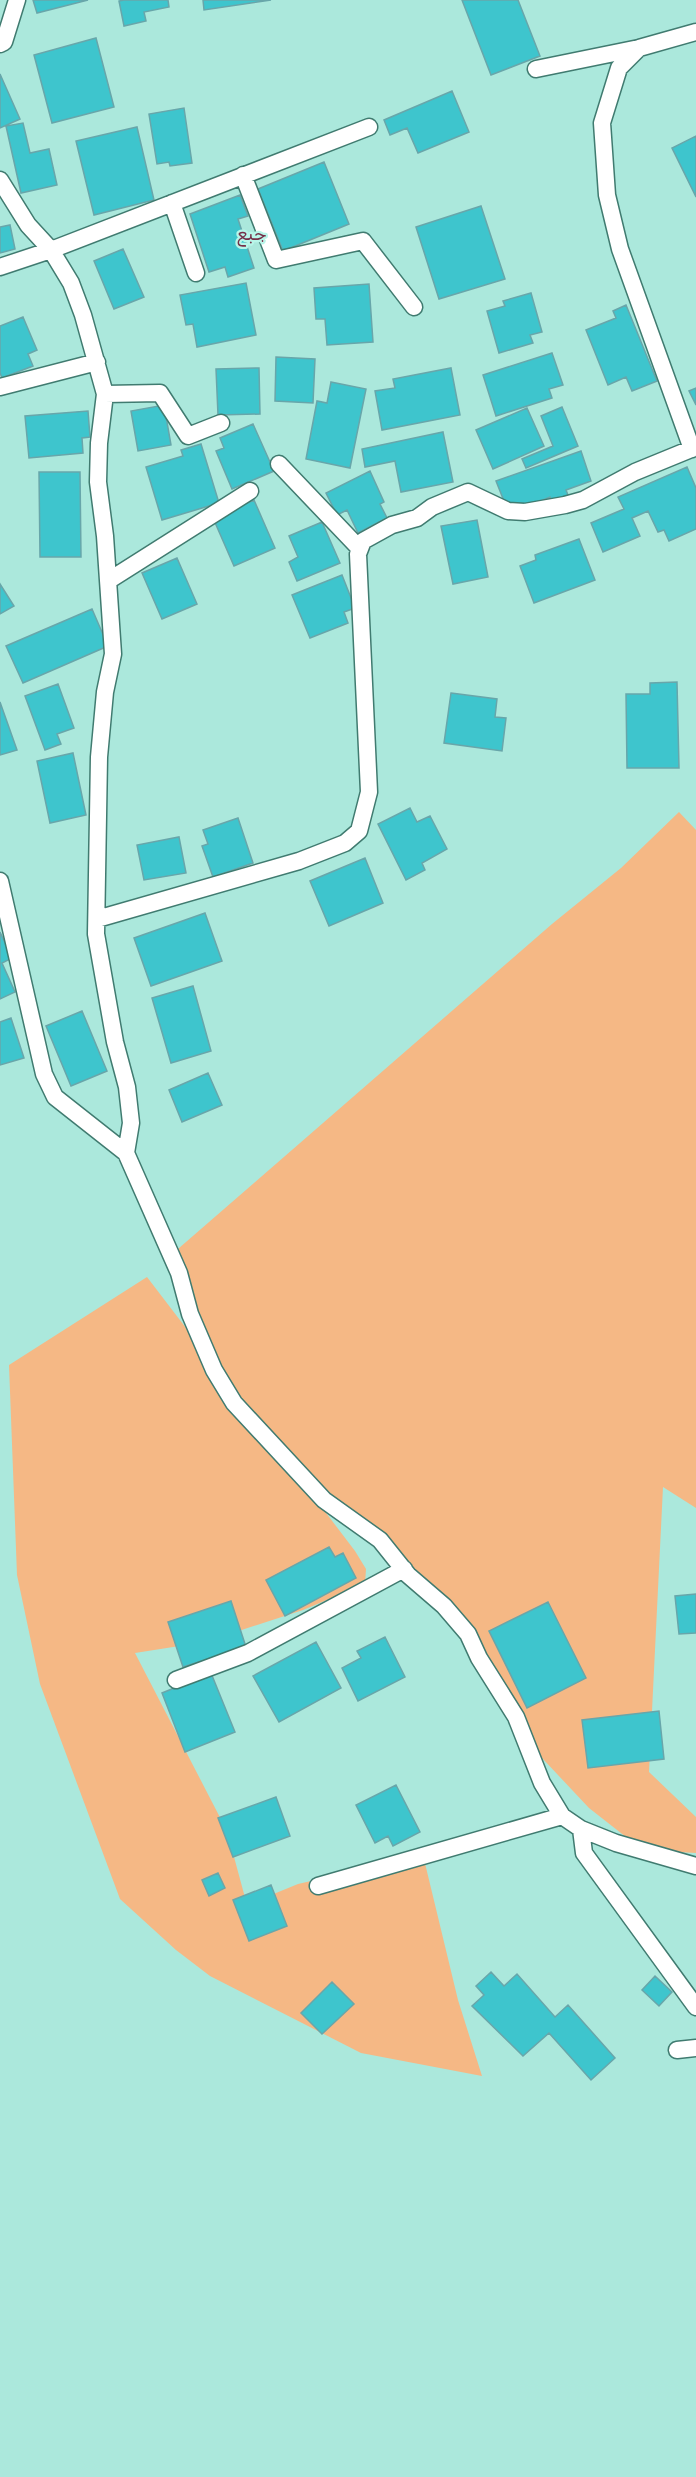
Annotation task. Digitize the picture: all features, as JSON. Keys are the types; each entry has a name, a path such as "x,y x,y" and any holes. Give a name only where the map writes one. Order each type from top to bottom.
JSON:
{"street":[{"path":"0,44 4,42 17,0"},
{"path":"536,69 639,48 696,32"},
{"path":"97,919 299,861 345,843 359,831 369,792 358,554 363,541 392,525 417,518 432,507 468,492 508,511 525,512 583,500 635,472 694,448 620,249 607,195 602,123 619,68 639,48"},
{"path":"0,267 51,250 369,127"},
{"path":"243,176 276,260 363,241 414,307"},
{"path":"0,180 28,225 51,250 70,283 79,304 105,394 99,442 98,482 114,654 105,692 99,757 96,934 119,1060 127,1087 131,1123 126,1153"},
{"path":"172,203 196,273"},
{"path":"0,387 97,362"},
{"path":"105,394 160,393 188,435 221,423"},
{"path":"279,464 360,549"},
{"path":"108,581 250,491"},
{"path":"0,881 44,1074 55,1097 126,1153 179,1273 190,1314 214,1370 234,1403 324,1500 380,1540 404,1569 444,1606 468,1634 479,1658 516,1717 542,1783 562,1816 581,1828 616,1843 696,1866"},
{"path":"176,1680 248,1653 404,1569"},
{"path":"318,1886 562,1816"},
{"path":"581,1828 584,1853 696,2007"},
{"path":"677,2050 696,2048"}],"shaded area":[{"path":"679,812 696,830 696,1508 663,1487 649,1772 696,1817 696,1853 678,1852 626,1837 589,1808 527,1742 468,1634 324,1500 282,1455 355,1551 366,1569 365,1584 303,1610 205,1642 135,1653 227,1831 247,1905 298,1884 423,1855 458,2000 482,2076 361,2053 210,1976 176,1950 120,1899 40,1684 17,1575 9,1365 147,1277 212,1362 171,1255 552,924 621,868"}],"building":[{"path":"33,0 88,0 37,13"},
{"path":"168,0 169,7 144,12 146,21 124,26 119,1"},
{"path":"203,0 271,0 204,10"},
{"path":"462,0 518,0 540,56 491,75"},
{"path":"96,38 114,107 52,123 34,55"},
{"path":"0,74 20,119 0,128"},
{"path":"452,91 469,132 418,153 407,128 390,135 384,120"},
{"path":"184,108 192,163 170,166 169,162 157,164 149,114"},
{"path":"23,123 30,153 49,149 57,185 21,193 6,126"},
{"path":"137,127 154,200 94,215 76,141"},
{"path":"696,136 696,197 672,148"},
{"path":"324,162 349,224 283,251 258,189"},
{"path":"240,195 248,216 238,219 254,268 228,277 225,267 209,272 190,214"},
{"path":"481,206 505,279 439,299 416,227"},
{"path":"10,225 15,249 0,253 0,227"},
{"path":"123,249 144,297 114,309 94,261"},
{"path":"246,283 256,335 197,347 193,324 186,325 180,295"},
{"path":"369,284 373,342 327,345 325,319 316,319 314,288"},
{"path":"531,293 542,332 530,335 533,343 499,353 487,311 505,306 503,301"},
{"path":"626,305 657,381 632,391 626,377 608,385 586,330 616,318 613,311"},
{"path":"23,317 37,350 28,354 33,366 2,378 0,373 0,326"},
{"path":"552,353 563,385 549,389 552,398 496,416 483,375"},
{"path":"276,357 315,359 313,403 275,401"},
{"path":"259,368 260,414 218,415 216,369"},
{"path":"451,368 460,415 382,430 375,391 395,388 393,379"},
{"path":"331,382 366,389 350,468 306,459 317,401 327,403"},
{"path":"696,388 696,405 689,391"},
{"path":"164,405 171,445 138,451 131,411"},
{"path":"562,407 578,446 526,468 522,459 553,446 541,416"},
{"path":"527,408 544,446 493,469 476,430"},
{"path":"88,411 90,437 82,438 83,453 29,458 25,416"},
{"path":"253,424 274,471 232,489 216,451 224,448 220,438"},
{"path":"443,432 453,482 401,492 395,461 365,467 362,449"},
{"path":"201,444 219,503 162,520 146,467 183,456 181,450"},
{"path":"581,451 591,481 566,490 570,500 553,506 550,497 527,507 504,501 496,481"},
{"path":"687,467 696,488 696,529 669,541 664,530 658,532 648,511 632,518 640,536 603,552 591,523 624,509 618,497"},
{"path":"370,471 384,502 380,504 387,518 358,533 347,510 337,515 326,493"},
{"path":"39,472 80,472 81,557 40,557"},
{"path":"254,500 275,548 234,566 213,518"},
{"path":"477,520 488,577 453,584 441,526"},
{"path":"322,522 340,563 297,581 289,562 298,557 289,536"},
{"path":"579,539 595,580 534,603 520,566 536,560 535,555"},
{"path":"177,558 197,604 162,619 142,573"},
{"path":"342,575 355,608 344,612 348,623 310,638 292,595"},
{"path":"0,584 14,606 0,614"},
{"path":"92,609 108,646 23,683 6,646"},
{"path":"677,682 679,768 627,768 626,694 650,694 650,683"},
{"path":"58,684 74,728 57,734 61,744 45,750 25,696"},
{"path":"451,693 497,699 495,717 506,718 502,751 444,743"},
{"path":"0,702 17,750 0,755"},
{"path":"73,753 86,815 50,823 37,761"},
{"path":"410,808 417,822 430,816 447,849 422,863 425,870 406,880 378,824"},
{"path":"238,818 253,863 213,877 202,846 208,844 203,830"},
{"path":"179,837 186,873 144,880 137,845"},
{"path":"365,858 383,903 329,926 310,881"},
{"path":"205,913 222,961 151,986 134,938"},
{"path":"0,932 12,958 2,963 15,992 0,999"},
{"path":"193,986 211,1051 171,1063 152,998"},
{"path":"82,1011 107,1071 71,1086 46,1026"},
{"path":"11,1018 24,1058 0,1065 0,1022"},
{"path":"208,1073 222,1105 182,1122 169,1090"},
{"path":"329,1547 335,1557 343,1553 356,1578 285,1616 266,1580"},
{"path":"696,1594 696,1633 679,1634 675,1596"},
{"path":"231,1601 246,1647 183,1667 168,1622"},
{"path":"548,1602 586,1678 527,1708 489,1631"},
{"path":"385,1637 405,1677 358,1701 342,1668 361,1658 357,1651"},
{"path":"316,1642 341,1688 279,1722 253,1676"},
{"path":"211,1673 235,1732 185,1752 162,1693"},
{"path":"659,1711 664,1759 588,1768 582,1720"},
{"path":"396,1785 420,1832 393,1846 388,1836 375,1843 356,1805"},
{"path":"276,1797 290,1836 233,1857 218,1818"},
{"path":"218,1873 225,1888 209,1896 202,1880"},
{"path":"271,1885 287,1926 249,1941 233,1900"},
{"path":"491,1972 504,1986 517,1974 555,2017 568,2005 615,2058 591,2080 549,2033 523,2056 472,2006 484,1995 476,1986"},
{"path":"655,1976 672,1992 659,2006 642,1990"},
{"path":"332,1982 354,2004 322,2034 301,2013"}],"district":[{"name":"جبع","path":"252,234"}]}
